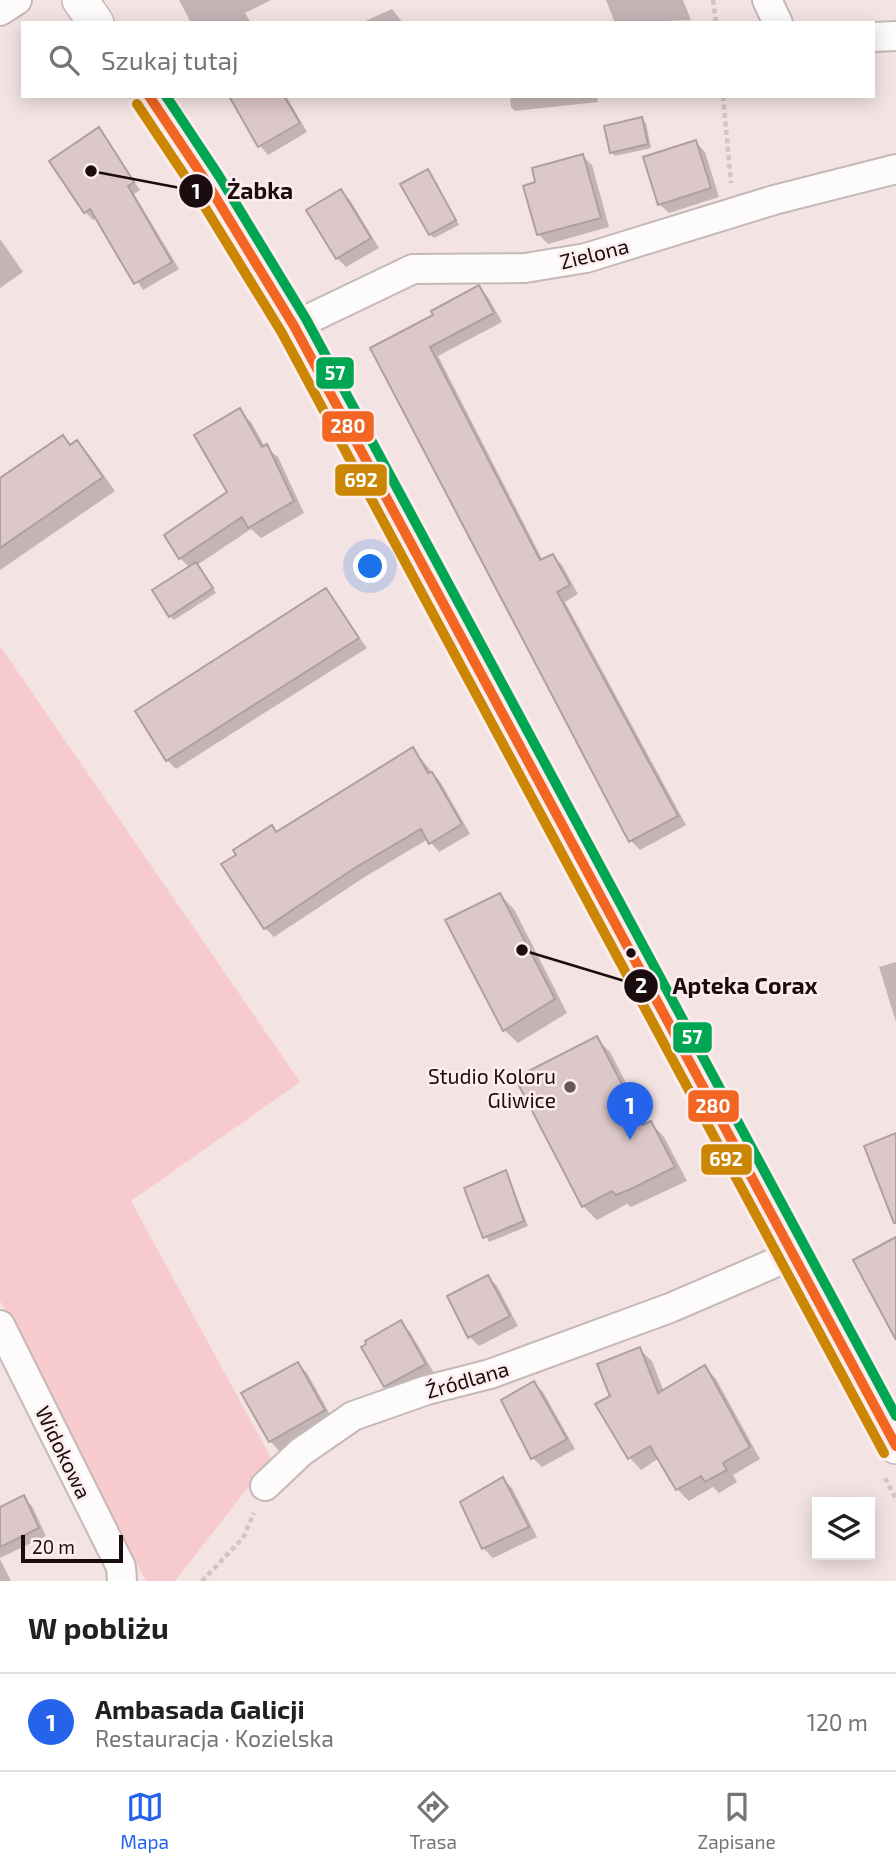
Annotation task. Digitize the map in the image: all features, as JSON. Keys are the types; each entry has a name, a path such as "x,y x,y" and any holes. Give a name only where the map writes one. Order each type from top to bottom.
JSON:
{"street":[{"path":"0,12 17,0"},
{"path":"80,0 95,21"},
{"path":"767,0 777,21"},
{"path":"875,37 896,36"},
{"path":"150,98 214,194 294,326 896,1446"},
{"name":"Zielona","path":"294,326 413,269 525,268 586,258 774,200 896,169"},
{"name":"Źródlana","path":"265,1486 301,1452 353,1416 528,1360 670,1308 793,1255"},
{"name":"Widokowa","path":"0,1325 121,1567 122,1581"}],"path":[{"path":"713,0 716,21"},
{"path":"723,98 731,190"},
{"path":"202,1581 243,1538 265,1486"}],"shaded area":[{"path":"0,646 300,1082 131,1201 271,1458 175,1581 146,1581 0,1301"}],"building":[{"path":"230,98 285,98 300,123 258,147"},
{"path":"642,117 648,144 610,153 604,126"},
{"path":"99,127 134,182 128,186 172,262 134,284 90,209 84,213 49,161"},
{"path":"696,140 711,188 658,205 643,157"},
{"path":"583,154 601,218 537,235 523,186 535,182 532,168"},
{"path":"428,169 456,220 429,235 400,184"},
{"path":"341,189 371,238 336,259 306,210"},
{"path":"479,285 494,313 430,347 540,560 553,554 570,585 557,592 678,816 629,842 370,348 433,315 431,311"},
{"path":"240,408 262,447 267,444 294,501 248,528 242,517 179,559 164,535 227,492 194,435"},
{"path":"63,435 70,445 77,440 103,477 0,548 0,478"},
{"path":"196,562 213,588 169,617 152,590"},
{"path":"326,588 359,638 166,761 135,711"},
{"path":"413,747 428,773 432,772 462,824 429,844 421,829 353,869 264,929 221,864 236,855 233,850 272,825 276,832"},
{"path":"500,893 555,999 503,1031 445,920"},
{"path":"597,1036 643,1125 651,1121 675,1167 616,1195 612,1191 582,1207 515,1078"},
{"path":"896,1133 896,1223 894,1223 864,1146"},
{"path":"506,1170 524,1221 483,1238 464,1188"},
{"path":"896,1237 896,1340 853,1260"},
{"path":"488,1275 510,1316 468,1338 447,1296"},
{"path":"401,1320 426,1364 384,1387 361,1347 366,1344 365,1341"},
{"path":"640,1347 658,1393 705,1365 750,1447 723,1463 727,1470 705,1482 701,1476 676,1490 650,1446 628,1459 595,1404 610,1396 597,1364"},
{"path":"298,1362 325,1410 269,1442 241,1393"},
{"path":"534,1381 567,1439 531,1459 501,1400"},
{"path":"503,1477 529,1527 482,1549 460,1502"},
{"path":"24,1495 39,1528 0,1547 0,1507"}],"transit line":[{"name":"280","path":"150,98 207,183 294,326 896,1446"},
{"name":"57","path":"167,98 219,176 306,319 896,1416"},
{"name":"692","path":"137,104 195,191 282,333 884,1453"}],"place":[{"name":"Żabka","path":"91,171"},
{"name":"Apteka Corax","path":"522,950"},
{"name":"Studio Koloru Gliwice","path":"570,1087"},
{"name":"Ambasada Galicji","path":"630,1140"}]}
